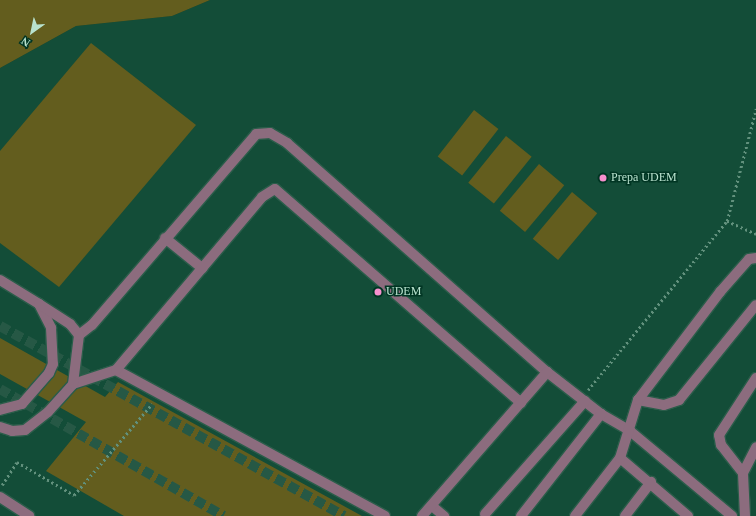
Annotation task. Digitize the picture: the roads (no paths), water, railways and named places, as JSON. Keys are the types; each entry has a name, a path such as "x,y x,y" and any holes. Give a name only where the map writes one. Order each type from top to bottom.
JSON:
{"street":[{"path":"73,384 79,335 92,325 165,238 256,134 270,134 287,143 547,372 601,414 630,431 732,516"},
{"path":"0,427 12,431 25,430 48,412 73,384 116,370 262,197 271,190 280,191 521,403"},
{"path":"165,238 202,268"},
{"path":"576,516 620,458 630,431 638,400 720,292 749,259 756,258"},
{"path":"0,280 70,324 79,335"},
{"path":"0,410 22,404 49,373 53,364 51,328 39,304"},
{"path":"638,400 664,405 679,400 756,305"},
{"path":"116,370 385,516"},
{"path":"422,516 547,372"},
{"path":"743,473 721,445 719,435 756,378"},
{"path":"484,514 583,400"},
{"path":"521,516 601,414"},
{"path":"745,516 743,473 756,448"},
{"path":"620,458 651,482 682,514"},
{"path":"625,516 651,482"},
{"path":"0,497 29,516"},
{"path":"432,506 444,516"}],"tunnel":[{"path":"0,326 344,516"},
{"path":"0,389 224,516"}],"place":[{"name":"Prepa UDEM","path":"603,178"},
{"name":"UDEM","path":"378,292"}]}
